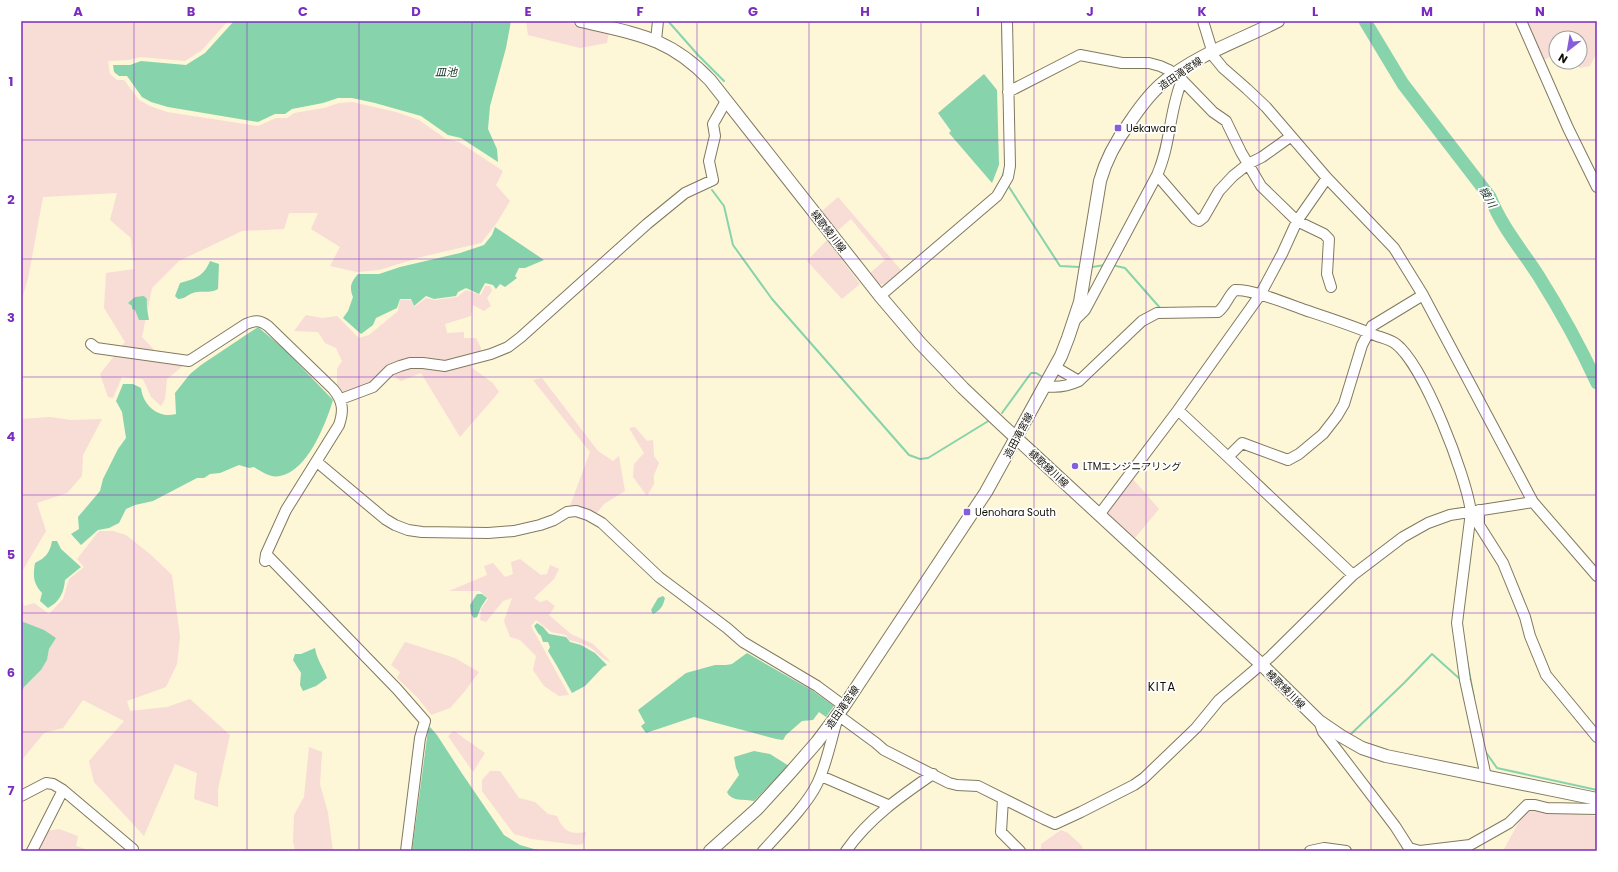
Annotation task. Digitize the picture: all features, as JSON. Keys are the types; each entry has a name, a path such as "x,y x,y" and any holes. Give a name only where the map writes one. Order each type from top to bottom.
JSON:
{"main road":[{"name":"綾歌綾川線","path":"581,21 656,40 688,58 710,80 880,296 920,343 1016,438 1261,664 1336,739 1386,756 1597,799"},
{"name":"造田滝宮線","path":"710,851 757,809 817,742 841,710 972,515 1045,386 1055,367 1075,320 1080,302 1097,193 1104,166 1113,146 1140,107 1156,89 1178,77 1212,52 1278,21"}],"street":[{"path":"656,40 658,21"},
{"path":"880,296 993,199 1003,187 1008,177 1010,166 1008,21"},
{"path":"1203,21 1212,52 1223,68 1247,88 1266,107 1290,137 1327,178 1394,248 1423,295 1533,502 1597,576"},
{"path":"1521,21 1568,128 1597,187"},
{"path":"1008,92 1080,55 1122,63 1149,63 1160,66 1178,77 1213,112 1226,121 1241,152 1261,186 1297,220 1324,234 1329,239 1327,274 1331,287"},
{"path":"1075,320 1085,310 1164,161 1178,77"},
{"path":"341,398 373,387 390,370 400,366 423,363 445,366 491,354 508,347 521,337 647,224 685,193 713,180 709,162 715,136 713,124 726,101"},
{"path":"1157,175 1195,219 1199,221 1204,217 1219,191 1233,176 1248,164 1262,157 1290,137"},
{"path":"1099,515 1178,410 1260,295 1282,254 1297,220 1327,178"},
{"path":"1045,386 1051,387 1070,385 1079,381 1142,321 1157,312 1218,312 1222,309 1231,293 1235,290 1260,295 1368,332 1395,343 1406,353 1418,371 1453,450 1479,525 1503,563 1546,675 1597,737"},
{"path":"1228,457 1242,443 1288,460 1299,454 1323,434 1344,404 1362,345 1368,332 1377,323 1423,295"},
{"path":"91,344 96,348 189,361 246,324 253,321 261,321 268,326 341,398 343,415 339,425 286,510 266,557 397,689 425,721 420,738 406,851"},
{"path":"1055,367 1079,381"},
{"path":"1178,410 1354,575"},
{"path":"317,462 385,519 408,530 422,532 462,533 514,531 547,522 567,512 576,511 588,515 602,523 660,577 743,642 817,686 841,710 842,718 884,750 949,783 978,786 1055,824 1134,785 1144,778 1196,728 1219,700 1270,657 1354,575 1403,537 1428,523 1450,515 1533,502"},
{"path":"1475,511 1456,623 1465,680 1486,777"},
{"path":"763,851 802,806 816,786 821,776 841,710"},
{"path":"1336,739 1395,826 1408,850 1420,851 1470,845 1509,823 1527,806 1536,805 1547,808 1597,809"},
{"path":"846,851 888,805 933,774"},
{"path":"821,776 888,805"},
{"path":"21,796 46,783 53,784 63,790 133,849"},
{"path":"32,851 63,790"},
{"path":"1003,799 1001,832 1020,851"},
{"path":"1310,851 1324,848 1346,851"}],"shaded area":[{"path":"21,21 228,21 202,50 185,61 140,57 129,60 108,61 110,74 117,80 124,80 139,100 167,112 258,126 276,118 287,118 294,113 324,108 339,103 352,102 396,112 419,120 446,139 459,142 503,171 496,185 510,201 496,224 481,243 421,257 379,270 357,272 330,266 340,247 311,229 318,213 289,213 284,229 242,231 179,261 152,288 142,337 157,353 183,366 167,379 165,399 161,406 151,397 143,379 122,377 113,398 108,397 100,374 125,342 104,308 106,273 134,269 131,238 110,220 117,193 43,197 28,279 21,302"},
{"path":"526,21 560,21 609,32 607,43 580,48 528,35"},
{"path":"1526,21 1597,21 1596,54 1590,66 1588,66 1588,30 1548,30 1548,58 1544,60"},
{"path":"838,197 901,270 885,284 878,285 869,274 885,260 851,219 837,231 822,211"},
{"path":"827,240 860,284 842,299 807,261"},
{"path":"485,286 490,286 492,291 487,298 491,306 484,311 473,305 471,316 445,324 447,333 464,332 464,338 476,338 481,348 480,359 470,362 472,368 493,383 499,392 460,437 421,373 401,381 392,375 372,386 345,395 337,391 337,369 342,361 336,348 325,343 318,332 294,331 306,315 322,318 337,316 359,338 369,335 398,311 400,300 411,300 414,307 426,298 435,300 457,297 466,290 481,295"},
{"path":"542,378 598,451 613,461 619,456 625,491 604,504 596,514 570,506 590,452 533,380"},
{"path":"50,417 71,420 102,419 83,455 82,476 67,493 37,503 46,531 21,573 21,419"},
{"path":"635,427 647,441 653,440 654,456 659,463 654,475 654,484 647,496 633,477 634,464 644,453 629,428"},
{"path":"1132,478 1159,509 1134,539 1105,511"},
{"path":"99,531 113,531 126,535 151,555 172,575 180,637 177,664 166,687 127,701 130,711 167,707 190,699 230,735 218,789 218,807 194,799 197,773 175,764 144,836 94,782 89,761 124,721 83,700 63,728 44,733 21,761 21,694 24,687 41,670 47,660 49,649 56,638 21,621 21,595 24,606 34,603 49,614 63,599 69,579 84,567 77,559"},
{"path":"520,559 541,575 547,574 550,565 559,569 554,579 534,598 540,602 547,600 555,606 549,615 571,634 593,644 611,662 603,658 589,647 569,640 566,635 551,632 536,620 531,626 569,695 559,696 544,686 533,670 536,656 520,640 510,637 504,621 512,598 503,601 486,622 480,620 481,609 488,599 480,591 449,591 487,575 484,566 493,563 505,577 513,574 511,562"},
{"path":"405,642 455,658 479,672 450,708 431,715 418,698 397,678 400,672 391,665"},
{"path":"454,731 485,753 473,772 448,736"},
{"path":"309,747 322,752 320,784 328,813 333,851 295,851 293,841 294,815 304,797"},
{"path":"490,771 500,771 519,798 535,802 548,814 557,816 559,821 568,831 576,833 586,832 583,844 577,845 532,839 514,834 482,791 482,780"},
{"path":"1526,809 1597,816 1597,851 1503,851"},
{"path":"59,829 78,836 76,846 91,851 38,851 47,831"},
{"path":"1061,830 1068,833 1082,846 1083,851 1041,851 1041,844"}],"water":[{"name":"皿池","path":"234,21 511,21 506,48 490,106 488,129 497,149 498,162 461,138 448,135 421,116 375,103 352,98 338,98 323,103 292,109 285,114 275,114 258,122 168,107 151,102 142,97 127,76 119,76 114,72 113,65 130,65 141,61 186,65 205,53"},
{"path":"984,74 997,90 999,165 992,183 949,133 951,131 938,113"},
{"path":"495,227 544,260 525,268 519,268 515,276 517,278 505,287 500,284 496,289 493,285 485,283 479,294 466,288 458,292 456,296 434,299 426,296 414,306 411,299 400,299 397,308 376,318 373,325 361,334 343,318 348,311 353,297 351,285 358,274 379,274 400,267 460,253 484,245 492,235"},
{"path":"210,261 219,264 218,289 196,292 178,299 175,296 180,283 198,276 205,270"},
{"path":"144,296 147,299 149,320 139,320 135,310 132,309 132,306 128,303 135,297"},
{"path":"258,327 283,348 333,400 321,433 307,456 290,472 280,476 263,473 254,467 249,468 239,465 220,473 210,474 204,478 197,478 153,501 135,505 126,509 119,523 109,528 98,530 81,545 71,534 79,529 78,517 100,491 103,479 118,449 126,438 122,412 116,401 123,384 133,384 141,388 145,400 152,409 163,414 176,414 175,393 190,374"},
{"path":"52,541 57,541 61,549 81,567 65,580 60,597 48,608 40,601 42,593 35,583 34,572 35,563 46,555 50,549"},
{"path":"477,594 482,594 487,598 477,617 474,618 471,614 470,605"},
{"path":"663,596 665,598 662,606 653,614 651,610 658,598"},
{"path":"21,621 44,630 56,638 49,649 47,660 41,670 24,687 21,694"},
{"path":"537,623 549,634 566,637 570,642 581,645 595,653 607,665 603,667 585,686 572,693 548,651 550,647 548,642 543,642 534,626"},
{"path":"315,648 327,678 316,686 303,691 300,685 301,673 293,660 295,654 301,654"},
{"path":"747,653 813,691 834,706 826,717 819,712 813,720 802,721 786,735 783,740 694,717 646,733 641,726 645,723 638,710 686,673 715,665 732,664"},
{"path":"430,727 437,735 504,835 520,845 545,851 412,851 428,730"},
{"path":"754,751 770,754 789,766 754,801 735,799 727,792 739,775 734,757"}],"waterway":[{"path":"668,21 698,55 724,81"},
{"path":"1002,21 1004,97"},
{"name":"綾川","path":"1365,21 1403,84 1490,197 1506,228 1538,275 1562,315 1584,355 1597,383"},
{"path":"1002,178 1005,168"},
{"path":"1009,187 1060,266 1079,267"},
{"path":"712,190 724,206 733,245 772,299 909,455 920,459 928,458 990,420"},
{"path":"1092,267 1105,265"},
{"path":"1116,266 1125,268 1161,309"},
{"path":"1398,341 1403,343 1418,365"},
{"path":"1002,413 1031,373 1036,373 1041,376"},
{"path":"1351,734 1432,654 1461,680"},
{"path":"1466,655 1474,698"},
{"path":"1485,751 1497,768 1597,790"}],"place":[{"name":"Uekawara","path":"1118,128"},
{"name":"LTMエンジニアリング","path":"1075,466"},
{"name":"Uenohara South","path":"967,512"}],"district":[{"name":"KITA","path":"1162,687"}]}
